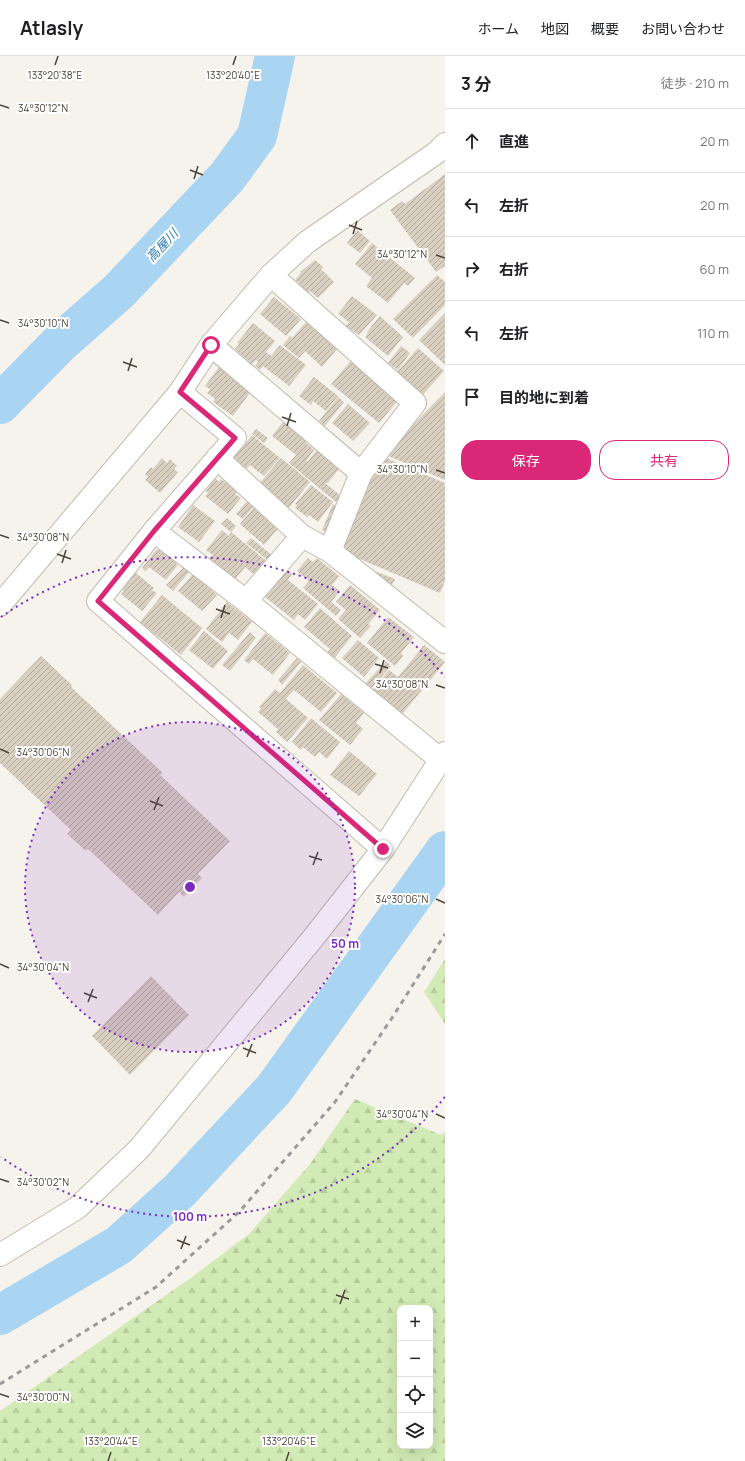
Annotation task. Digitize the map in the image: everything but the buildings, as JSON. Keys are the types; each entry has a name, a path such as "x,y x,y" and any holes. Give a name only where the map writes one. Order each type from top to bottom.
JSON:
{"street":[{"path":"0,605 46,553 180,392 211,345 271,275 307,242 436,153 445,144"},
{"path":"271,275 415,403 361,473 330,551"},
{"path":"211,345 361,473"},
{"path":"180,392 235,438 154,531 98,601 383,849"},
{"path":"217,458 302,536 330,551 445,642"},
{"path":"0,1255 77,1208 139,1149 314,937 383,849 443,757 154,531"},
{"path":"246,602 302,536"}],"green space":[{"path":"445,959 445,1024 424,992"},
{"path":"355,1099 441,1135 445,1132 445,1461 0,1461 0,1411 192,1277 249,1234 310,1164"}],"waterway":[{"name":"高屋川","path":"0,404 60,343 119,291 227,177 257,136 275,56"},
{"path":"0,1315 119,1245 180,1190 274,1089 445,851"}],"railway":[{"path":"0,1384 156,1287 239,1212 335,1102 392,1018 445,934"}],"route":[{"path":"211,345 180,392 235,438 154,531 98,601 383,849"}]}
